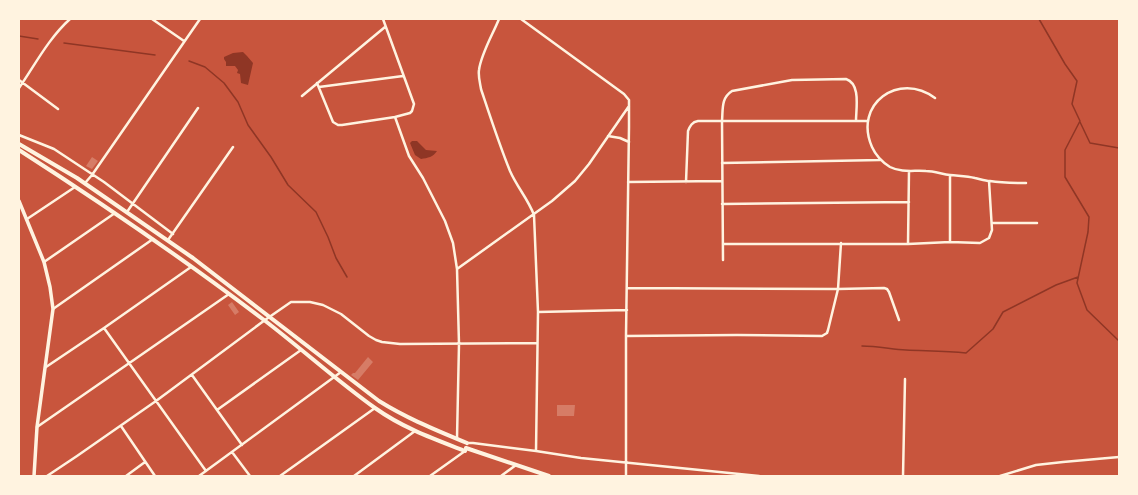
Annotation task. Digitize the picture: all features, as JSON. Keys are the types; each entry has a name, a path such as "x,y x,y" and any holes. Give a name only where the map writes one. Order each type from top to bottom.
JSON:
{"main road":[{"path":"19,144 85,183 168,240 270,316 366,392 391,408 436,431 467,443"},
{"path":"19,150 115,212 192,266 265,320 335,378 375,408 415,431 465,450 549,476"}],"street":[{"path":"19,88 50,40 70,19"},
{"path":"152,19 184,41"},
{"path":"85,183 200,19"},
{"path":"317,83 333,122 338,125 395,117 410,113 414,104 383,19"},
{"path":"499,19 481,60 479,70 480,84 510,171 529,202 534,215 538,312 536,451"},
{"path":"521,19 624,94 629,100 626,476"},
{"path":"302,96 385,27"},
{"path":"319,87 404,76"},
{"path":"723,260 722,121 723,101 725,97 732,91 792,80 846,79 852,83 856,90 856,121"},
{"path":"19,80 58,109"},
{"path":"935,98 926,92 905,88 894,90 884,95 876,103 870,112 867,121 867,129 873,150 880,160 894,168 909,171 927,171 973,177 989,181 1026,183"},
{"path":"457,269 534,215 575,181 629,106"},
{"path":"127,212 198,108"},
{"path":"395,117 409,156 423,178 453,243 457,269 460,344 457,438"},
{"path":"686,182 688,131 690,126 698,120 867,121"},
{"path":"19,134 54,149 92,174 173,234"},
{"path":"608,136 620,138 629,142"},
{"path":"168,240 233,147"},
{"path":"722,163 880,160"},
{"path":"908,244 909,171"},
{"path":"950,175 950,242"},
{"path":"628,182 722,181"},
{"path":"723,244 980,243 989,238 992,230 989,181"},
{"path":"27,219 75,186"},
{"path":"19,201 44,262 53,309 37,427 34,476"},
{"path":"722,204 909,202"},
{"path":"44,262 115,212"},
{"path":"992,223 1037,223"},
{"path":"53,309 153,238"},
{"path":"626,336 737,335 819,337 824,335 828,330 838,289 841,243"},
{"path":"46,367 192,266"},
{"path":"627,288 884,288 887,289 892,298 899,320"},
{"path":"37,427 229,294"},
{"path":"47,476 156,402 270,316 291,302 310,302 331,308 369,336 382,342 400,344 537,343"},
{"path":"538,312 627,310"},
{"path":"104,328 206,471"},
{"path":"217,410 301,350"},
{"path":"199,476 335,378 341,372"},
{"path":"192,375 242,445"},
{"path":"903,476 905,379"},
{"path":"280,476 375,408"},
{"path":"121,426 155,476"},
{"path":"354,476 415,431"},
{"path":"430,476 465,450 467,443 581,458 759,476"},
{"path":"232,452 250,476"},
{"path":"1000,476 1036,465 1119,457"},
{"path":"126,476 145,462"},
{"path":"501,476 516,465"}],"shaded area":[{"path":"243,52 253,63 248,85 241,83 240,74 237,73 238,70 235,66 226,66 224,59 224,57 233,53"},
{"path":"412,141 417,141 426,150 437,151 430,157 421,159 415,155 410,143"}],"building":[{"path":"92,157 98,161 92,169 86,166"},
{"path":"232,302 239,312 235,315 228,305"},
{"path":"368,357 373,362 358,380 351,375 355,373"},
{"path":"557,405 575,405 574,416 557,416"}],"waterway":[{"path":"1039,19 1065,64 1077,81 1072,104 1080,121 1065,150 1065,177 1089,217 1088,232 1077,283 1087,310 1119,341"},
{"path":"19,36 38,39"},
{"path":"64,43 155,55"},
{"path":"189,61 205,67 224,83 238,102 248,125 271,157 288,185 316,212 336,258 347,277"},
{"path":"1080,122 1090,143 1119,148"},
{"path":"862,346 966,353 993,329 1003,312 1056,285 1078,277"}]}
